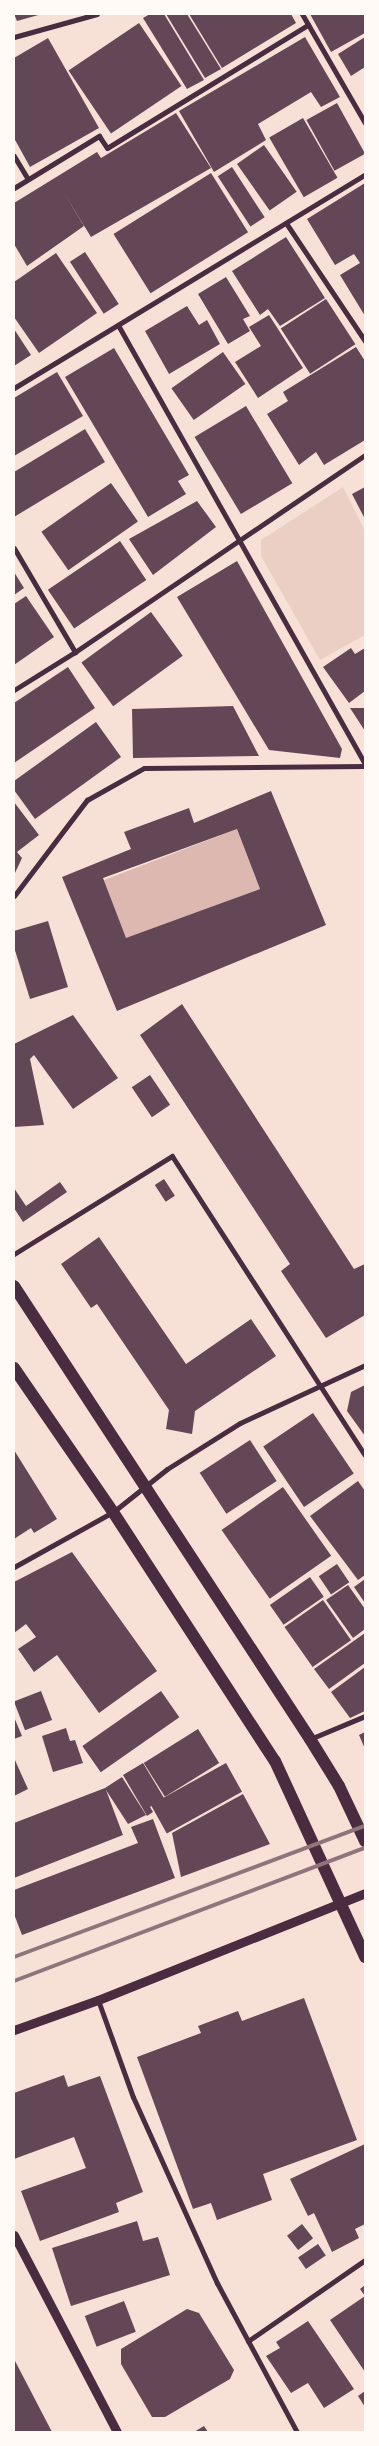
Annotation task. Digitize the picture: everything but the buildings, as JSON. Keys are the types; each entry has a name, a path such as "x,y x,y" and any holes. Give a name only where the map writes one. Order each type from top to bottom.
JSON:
{"main road":[{"path":"14,1286 310,1739 339,1786 365,1841"},
{"path":"14,1368 113,1512 275,1761 342,1903 365,1957"}],"street":[{"path":"14,37 96,14"},
{"path":"302,14 365,123"},
{"path":"14,188 99,136 107,148 308,25"},
{"path":"14,156 28,179"},
{"path":"14,388 365,175"},
{"path":"286,223 365,341"},
{"path":"14,896 87,800 144,768 365,765 118,325"},
{"path":"14,690 76,652 365,455"},
{"path":"14,548 76,652"},
{"path":"14,1254 172,1156 365,1455"},
{"path":"14,1567 113,1512 147,1488 167,1469 240,1423 365,1365"},
{"path":"310,1739 365,1716"},
{"path":"14,2030 98,2000 365,1893"},
{"path":"98,2000 133,2097 217,2283 297,2432"},
{"path":"14,2235 117,2432"},
{"path":"248,2341 365,2260"}],"shaded area":[{"path":"343,487 365,531 365,635 320,660 261,556 261,540"},
{"path":"237,829 260,889 126,940 103,880"}],"railway":[{"path":"14,1957 365,1826"},
{"path":"14,1981 365,1848"}]}
